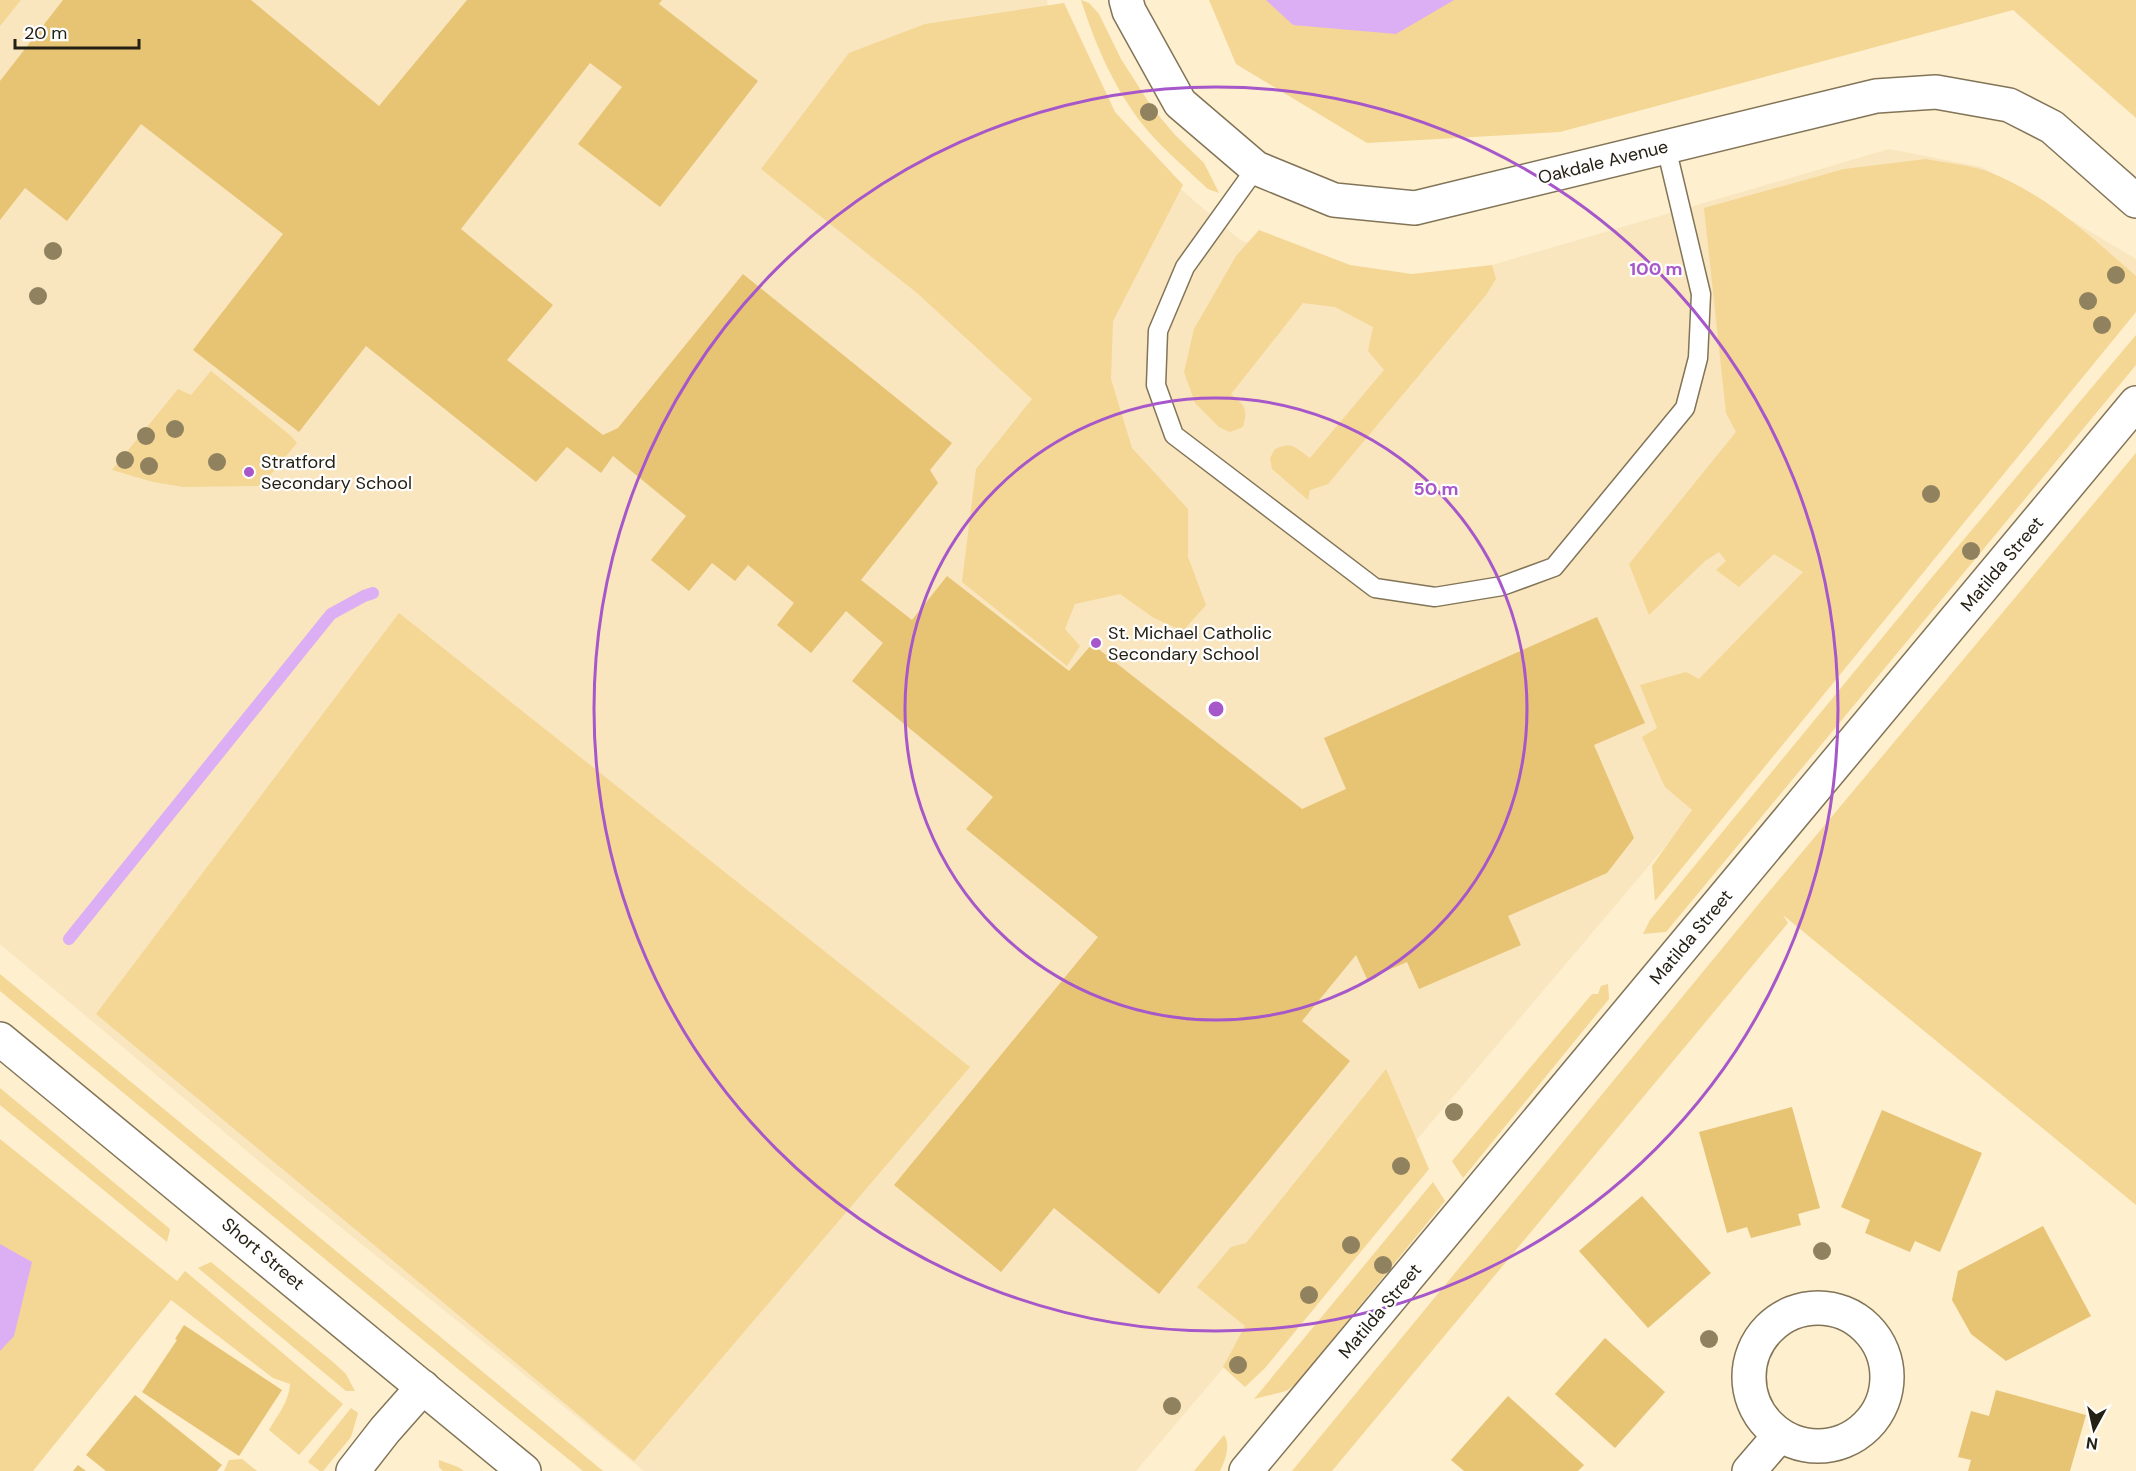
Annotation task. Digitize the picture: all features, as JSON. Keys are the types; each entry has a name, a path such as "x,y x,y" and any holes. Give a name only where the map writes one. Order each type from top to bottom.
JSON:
{"street":[{"name":"Oakdale Avenue","path":"1126,0 1129,11 1180,103 1256,168 1334,200 1415,208 1876,96 1936,92 2009,105 2052,128 2136,201"},
{"name":"Matilda Street","path":"1246,1471 2136,404"},
{"name":"Short Street","path":"0,1039 524,1471"},
{"path":"1817,1307 1848,1314 1867,1328 1881,1347 1887,1366 1886,1391 1876,1413 1869,1423 1850,1438 1826,1445 1802,1444 1780,1435 1760,1414 1750,1392 1749,1368 1756,1345 1772,1324 1794,1311 1817,1307"},
{"path":"353,1471 423,1387"},
{"path":"1749,1471 1780,1435"}],"lane":[{"path":"1256,168 1185,267 1158,331 1156,385 1174,435 1375,588 1435,597 1502,586 1554,567 1685,408 1698,358 1701,294 1666,147"}],"shaded area":[{"name":"St. Michael Catholic Secondary School","path":"0,0 1047,0 1062,87 1240,240 1403,291 1889,149 1982,167 2136,259 2136,291 1136,1471 644,1471 273,1173 0,944"},
{"path":"0,0 21,0 0,26"},
{"path":"1081,0 1089,3 1099,14 1121,59 1153,109 1175,135 1204,163 1219,193 1208,189 1177,161 1155,139 1126,101 1108,69"},
{"path":"1209,0 2136,0 2136,118 2013,10 1560,132 1367,143 1236,64"},
{"path":"1266,0 1454,0 1396,34 1293,25"},
{"path":"1064,3 1115,112 1183,185 1113,321 1111,379 1132,448 1188,509 1188,557 1206,605 1183,631 1154,618 1120,594 1075,604 1065,629 1080,646 1067,666 962,582 976,469 1032,399 917,293 761,169 849,53 925,24"},
{"path":"1926,159 1989,172 2010,181 2049,204 2136,276 2136,312 1655,901 1652,866 1692,810 1665,787 1642,737 1657,728 1640,685 1686,672 1699,679 1803,572 1774,554 1739,587 1716,570 1726,561 1719,552 1705,561 1649,615 1629,564 1736,432 1726,413 1704,208 1844,169"},
{"path":"1259,230 1350,265 1412,274 1492,265 1496,279 1486,295 1328,484 1310,490 1308,500 1272,469 1270,458 1275,449 1290,446 1310,458 1384,370 1368,351 1373,327 1335,307 1303,303 1231,394 1244,408 1245,416 1243,427 1230,432 1219,427 1195,403 1184,372 1194,329 1236,256"},
{"path":"2136,335 2136,365 1666,932 1643,934 1650,920 1933,576"},
{"path":"211,371 297,443 261,486 183,487 153,482 112,470 178,389 191,395"},
{"path":"2136,453 2136,1205 1783,915 1788,923 1332,1471 1292,1471 1762,900"},
{"path":"399,613 970,1067 634,1461 96,1014"},
{"path":"0,974 603,1471 583,1471 503,1406 0,991"},
{"path":"1608,984 1609,999 1463,1178 1452,1161 1592,994 1598,994 1601,986"},
{"path":"1386,1069 1429,1169 1265,1368 1245,1387 1223,1367 1245,1326 1197,1287 1231,1247 1246,1243"},
{"path":"0,1088 170,1229 167,1242 0,1105"},
{"path":"0,1139 177,1281 185,1271 343,1404 299,1455 269,1430 285,1402 290,1384 273,1378 171,1300 33,1471 0,1471"},
{"path":"1433,1182 1445,1201 1296,1384 1286,1391 1254,1399"},
{"path":"0,1244 32,1262 14,1336 0,1351"},
{"path":"211,1262 333,1362 346,1374 355,1391 346,1391 198,1268"},
{"path":"351,1408 358,1413 351,1437 323,1471 320,1471 308,1462"},
{"path":"1224,1435 1227,1448 1220,1471 1194,1471"},
{"path":"242,1459 257,1471 224,1471 229,1460"},
{"path":"439,1460 464,1471 443,1471 439,1467"}],"building":[{"path":"63,0 251,0 379,106 467,0 662,0 659,4 758,81 660,207 578,144 622,87 590,63 461,229 553,305 507,360 603,435 618,428 743,274 952,443 930,470 938,483 861,580 912,620 947,576 1069,671 1092,644 1302,809 1346,789 1324,738 1597,617 1645,723 1594,745 1634,838 1607,873 1508,916 1521,945 1419,989 1407,962 1367,979 1356,955 1302,1021 1350,1061 1159,1294 1054,1208 1001,1272 894,1185 1098,937 966,829 993,797 852,681 883,643 846,611 811,653 777,625 794,603 748,565 735,581 712,563 689,591 651,560 686,516 613,456 601,473 567,447 536,482 366,346 299,432 193,350 283,234 141,124 67,221 25,188 0,220 0,81"},
{"path":"1792,1107 1820,1208 1798,1214 1801,1225 1751,1238 1747,1227 1727,1233 1699,1132"},
{"path":"1882,1110 1982,1153 1940,1252 1915,1241 1910,1252 1865,1233 1870,1220 1841,1207"},
{"path":"1642,1196 1711,1273 1648,1328 1579,1251"},
{"path":"2043,1226 2091,1316 2006,1361 1971,1334 1952,1300 1958,1271"},
{"path":"184,1325 282,1390 239,1456 142,1392 177,1340 175,1339"},
{"path":"1605,1338 1665,1392 1615,1448 1555,1394"},
{"path":"1996,1390 2086,1415 2070,1471 1968,1471 1971,1460 1958,1457 1971,1411 1989,1416"},
{"path":"135,1395 222,1465 217,1471 106,1471 86,1455"},
{"path":"1508,1396 1584,1465 1578,1471 1464,1471 1451,1460"},
{"path":"78,1465 86,1471 73,1471"}],"waterway":[{"path":"69,939 331,614 373,593"}],"place":[{"name":"Stratford Secondary School","path":"249,472"},
{"name":"St. Michael Catholic Secondary School","path":"1096,643"}]}
